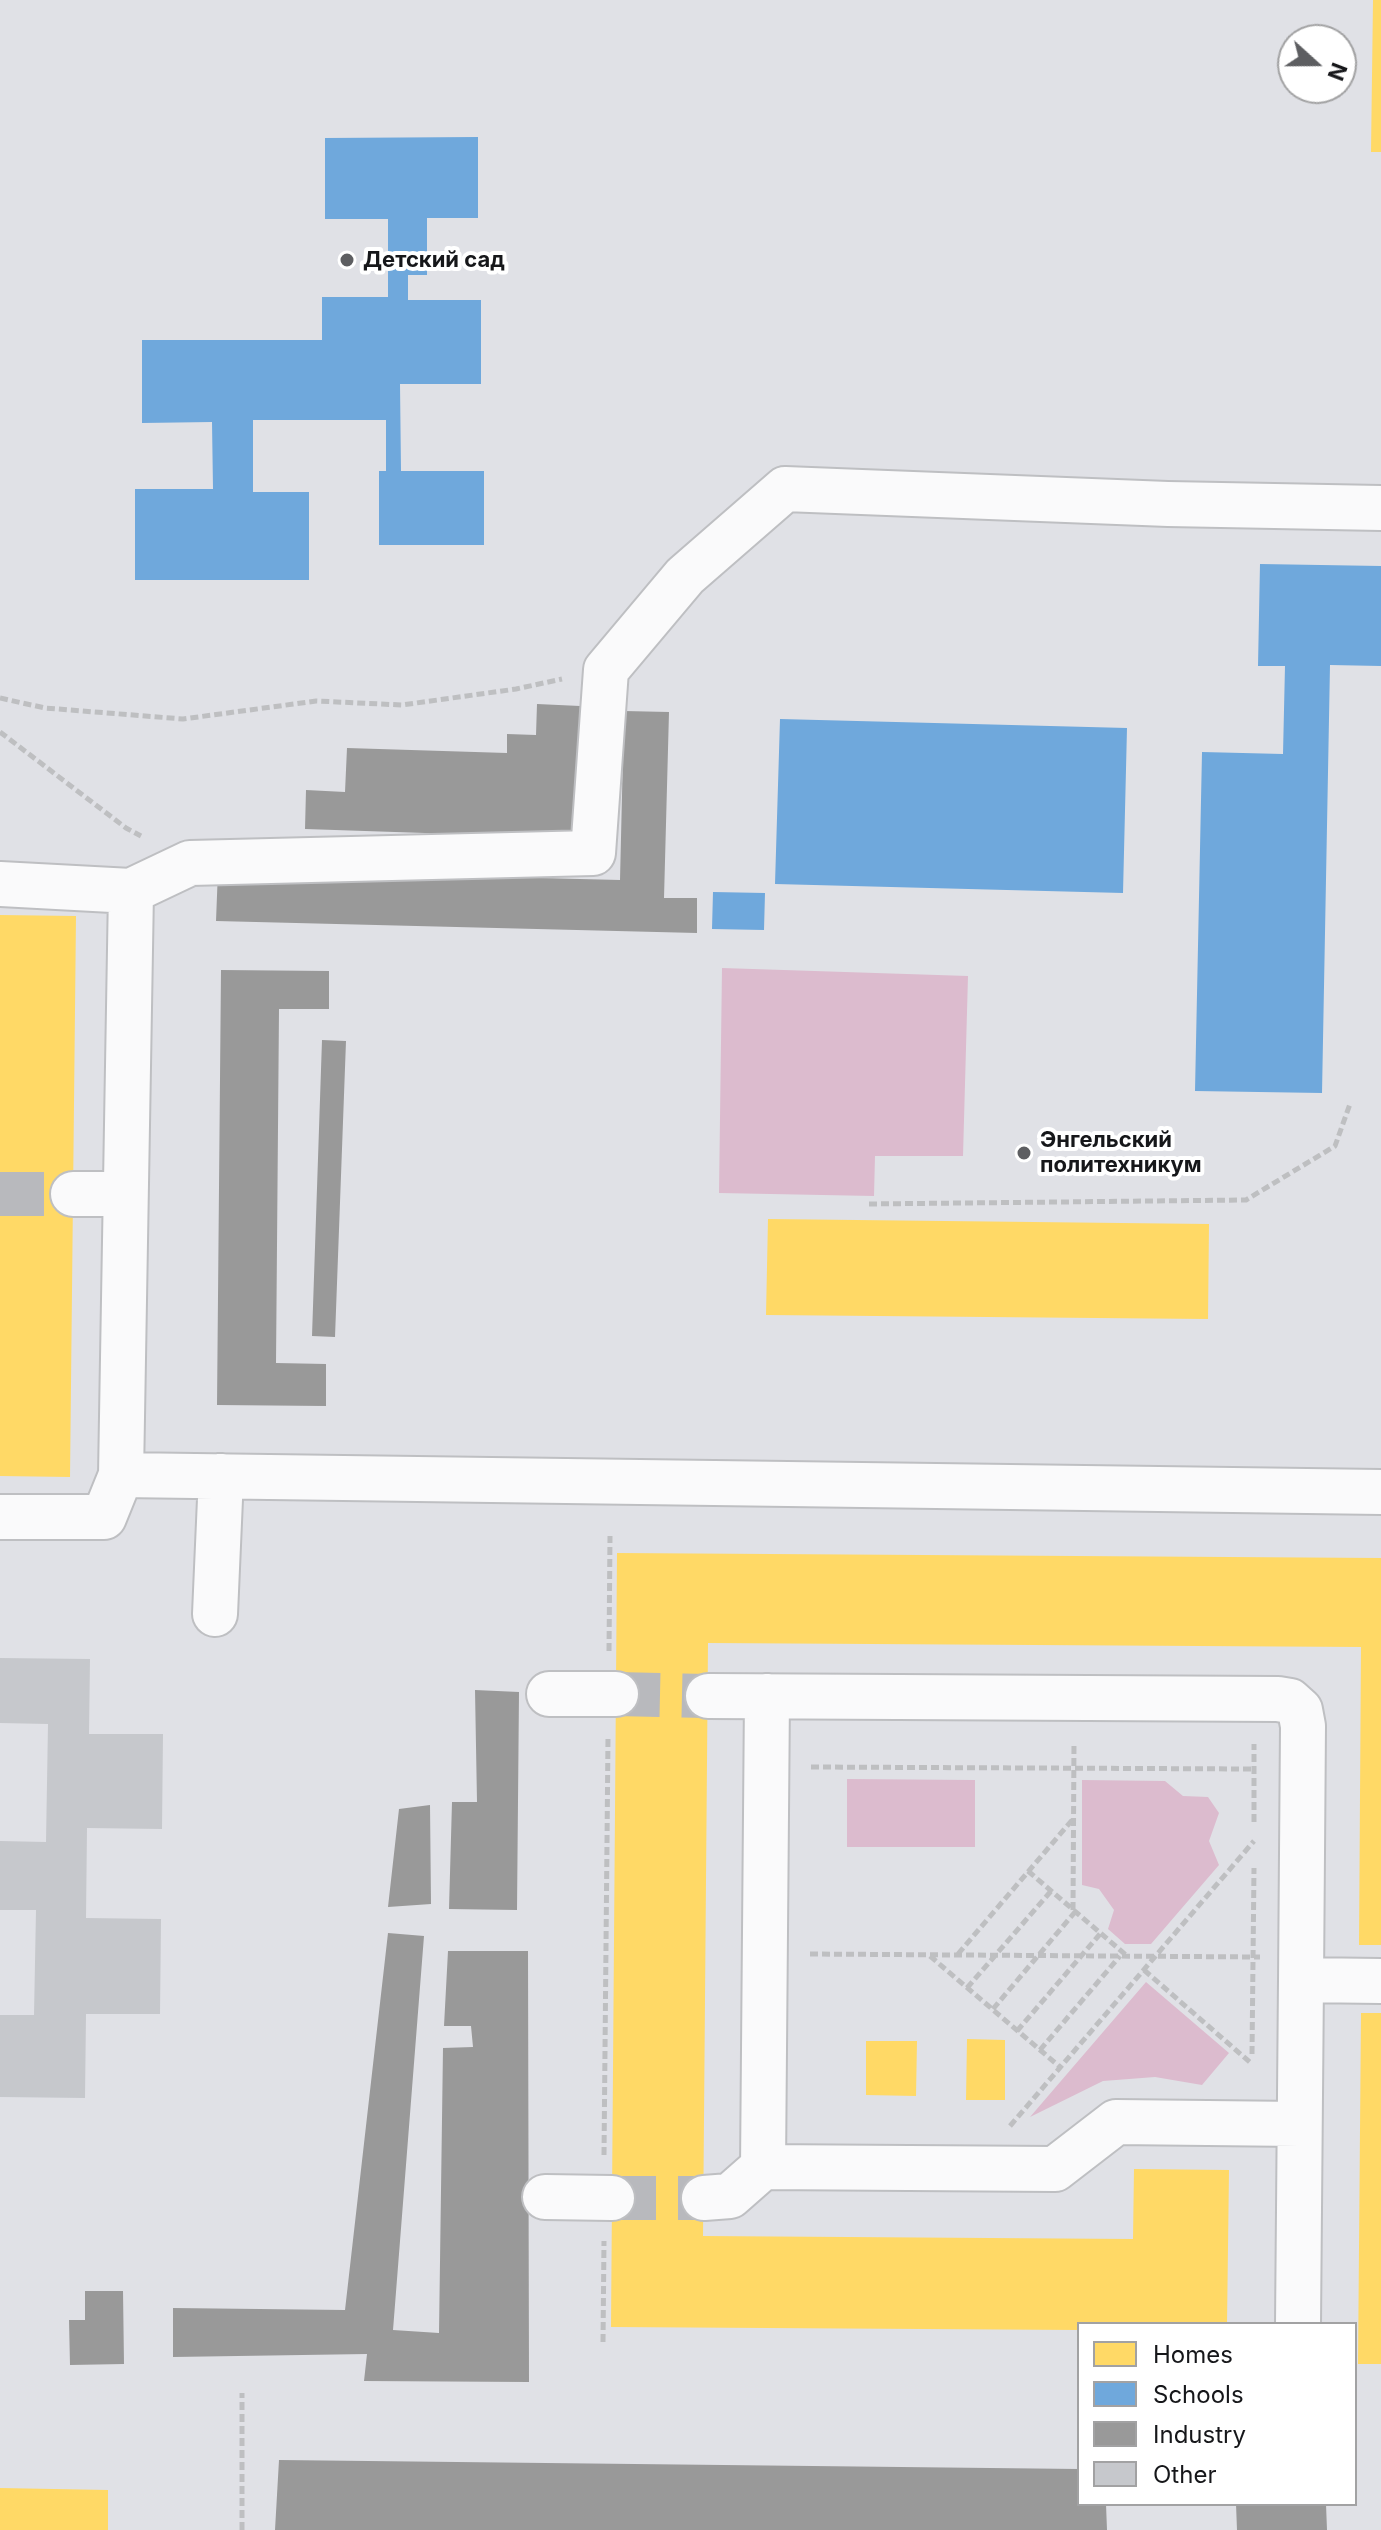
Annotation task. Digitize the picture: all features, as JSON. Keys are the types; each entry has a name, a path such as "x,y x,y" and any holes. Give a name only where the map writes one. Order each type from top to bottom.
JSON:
{"lane":[{"path":"0,884 131,891 190,863 593,853 606,670 685,576 785,489 1168,504 1381,508"},
{"path":"0,1517 104,1517 121,1475 131,891"},
{"path":"73,1194 125,1194"},
{"path":"121,1475 1381,1492"},
{"path":"215,1614 221,1476"},
{"path":"549,1694 612,1694"},
{"path":"708,1696 1255,1699 1290,1701 1300,1710 1303,1726 1298,2322"},
{"path":"763,2167 767,1696"},
{"path":"1301,1969 1381,1981"},
{"path":"704,2198 730,2196 763,2167 1055,2169 1116,2122 1299,2124"},
{"path":"545,2197 608,2198"}],"path":[{"path":"0,698 45,708 183,719 316,701 402,705 516,689 606,670"},
{"path":"0,732 126,828 190,863"},
{"path":"869,1204 1246,1200 1335,1146 1350,1104"},
{"path":"603,2342 608,2198 612,1694 610,1536"},
{"path":"993,2009 1074,1911 1075,1697"},
{"path":"1252,2123 1255,1699"},
{"path":"766,1766 1254,1769"},
{"path":"957,1955 1074,1818"},
{"path":"974,2168 1254,1841"},
{"path":"1028,1871 1123,1956"},
{"path":"967,1988 1051,1891"},
{"path":"1017,2031 1100,1934"},
{"path":"765,1954 1253,1956 1301,1969"},
{"path":"928,1954 1060,2067"},
{"path":"1040,2050 1123,1956"},
{"path":"1143,1970 1252,2064"},
{"path":"242,2393 242,2530"}],"shaded area":[{"path":"722,968 968,976 963,1156 875,1156 874,1196 719,1193"},
{"path":"847,1779 975,1780 975,1847 847,1847"},
{"path":"1082,1780 1165,1781 1183,1796 1208,1797 1219,1813 1209,1841 1219,1865 1151,1944 1125,1944 1108,1929 1114,1910 1099,1889 1082,1885"},
{"path":"1146,1982 1229,2053 1202,2085 1155,2077 1103,2081 1030,2117"}],"building: Homes":[{"path":"1373,0 1381,0 1381,152 1371,152"},
{"path":"0,915 76,916 70,1477 0,1476"},
{"path":"768,1219 1209,1224 1208,1319 766,1315"},
{"path":"617,1553 1381,1558 1381,1945 1359,1945 1361,1647 708,1643 703,2236 1133,2239 1134,2169 1229,2170 1227,2322 1077,2322 1077,2330 611,2327"},
{"path":"1361,2013 1381,2013 1381,2364 1358,2364"},
{"path":"967,2039 1005,2040 1005,2100 966,2100"},
{"path":"866,2041 917,2041 916,2096 866,2095"},
{"path":"0,2488 108,2490 108,2530 0,2530"}],"building: Schools":[{"path":"478,137 478,218 427,218 427,275 408,275 408,300 481,300 481,384 400,384 401,471 484,471 484,545 379,545 379,471 386,471 386,420 253,420 253,492 309,492 309,580 135,580 135,489 213,489 212,422 142,423 142,340 322,340 322,297 388,297 388,219 325,219 325,138"},
{"path":"1260,564 1381,566 1381,666 1330,665 1322,1093 1195,1091 1202,752 1283,754 1285,666 1258,666"},
{"path":"780,719 1127,728 1123,893 775,884"},
{"path":"713,892 765,893 764,930 712,929"}],"building: Industry":[{"path":"537,704 580,706 575,838 305,829 306,790 345,792 347,748 507,753 507,734 536,735"},
{"path":"624,711 669,712 664,898 697,898 697,933 216,921 218,870 620,880"},
{"path":"221,970 329,971 329,1009 279,1009 276,1363 326,1364 326,1406 217,1405"},
{"path":"322,1040 346,1041 335,1337 312,1336"},
{"path":"475,1690 519,1692 517,1910 449,1909 452,1802 477,1802"},
{"path":"430,1805 431,1904 388,1907 399,1809"},
{"path":"388,1933 424,1936 393,2330 439,2333 443,2048 473,2047 471,2026 444,2026 448,1951 528,1951 529,2382 364,2381 367,2354 173,2357 173,2308 345,2310"},
{"path":"85,2291 123,2291 124,2364 70,2365 69,2320 85,2320"},
{"path":"279,2460 1077,2469 1077,2506 1106,2506 1107,2530 275,2530"},
{"path":"1236,2506 1326,2506 1327,2530 1237,2530"}],"building: Other":[{"path":"0,1658 90,1659 89,1734 163,1734 162,1829 87,1828 86,1918 161,1919 160,2014 86,2014 85,2098 0,2097 0,2015 34,2015 36,1910 0,1910 0,1841 46,1842 48,1724 0,1723"}],"tunnel":[{"path":"0,1194 73,1194"},
{"path":"616,1694 708,1696"},
{"path":"612,2198 704,2198"}],"place":[{"name":"Детский сад","path":"347,260"},
{"name":"Энгельский политехникум","path":"1024,1153"}]}
